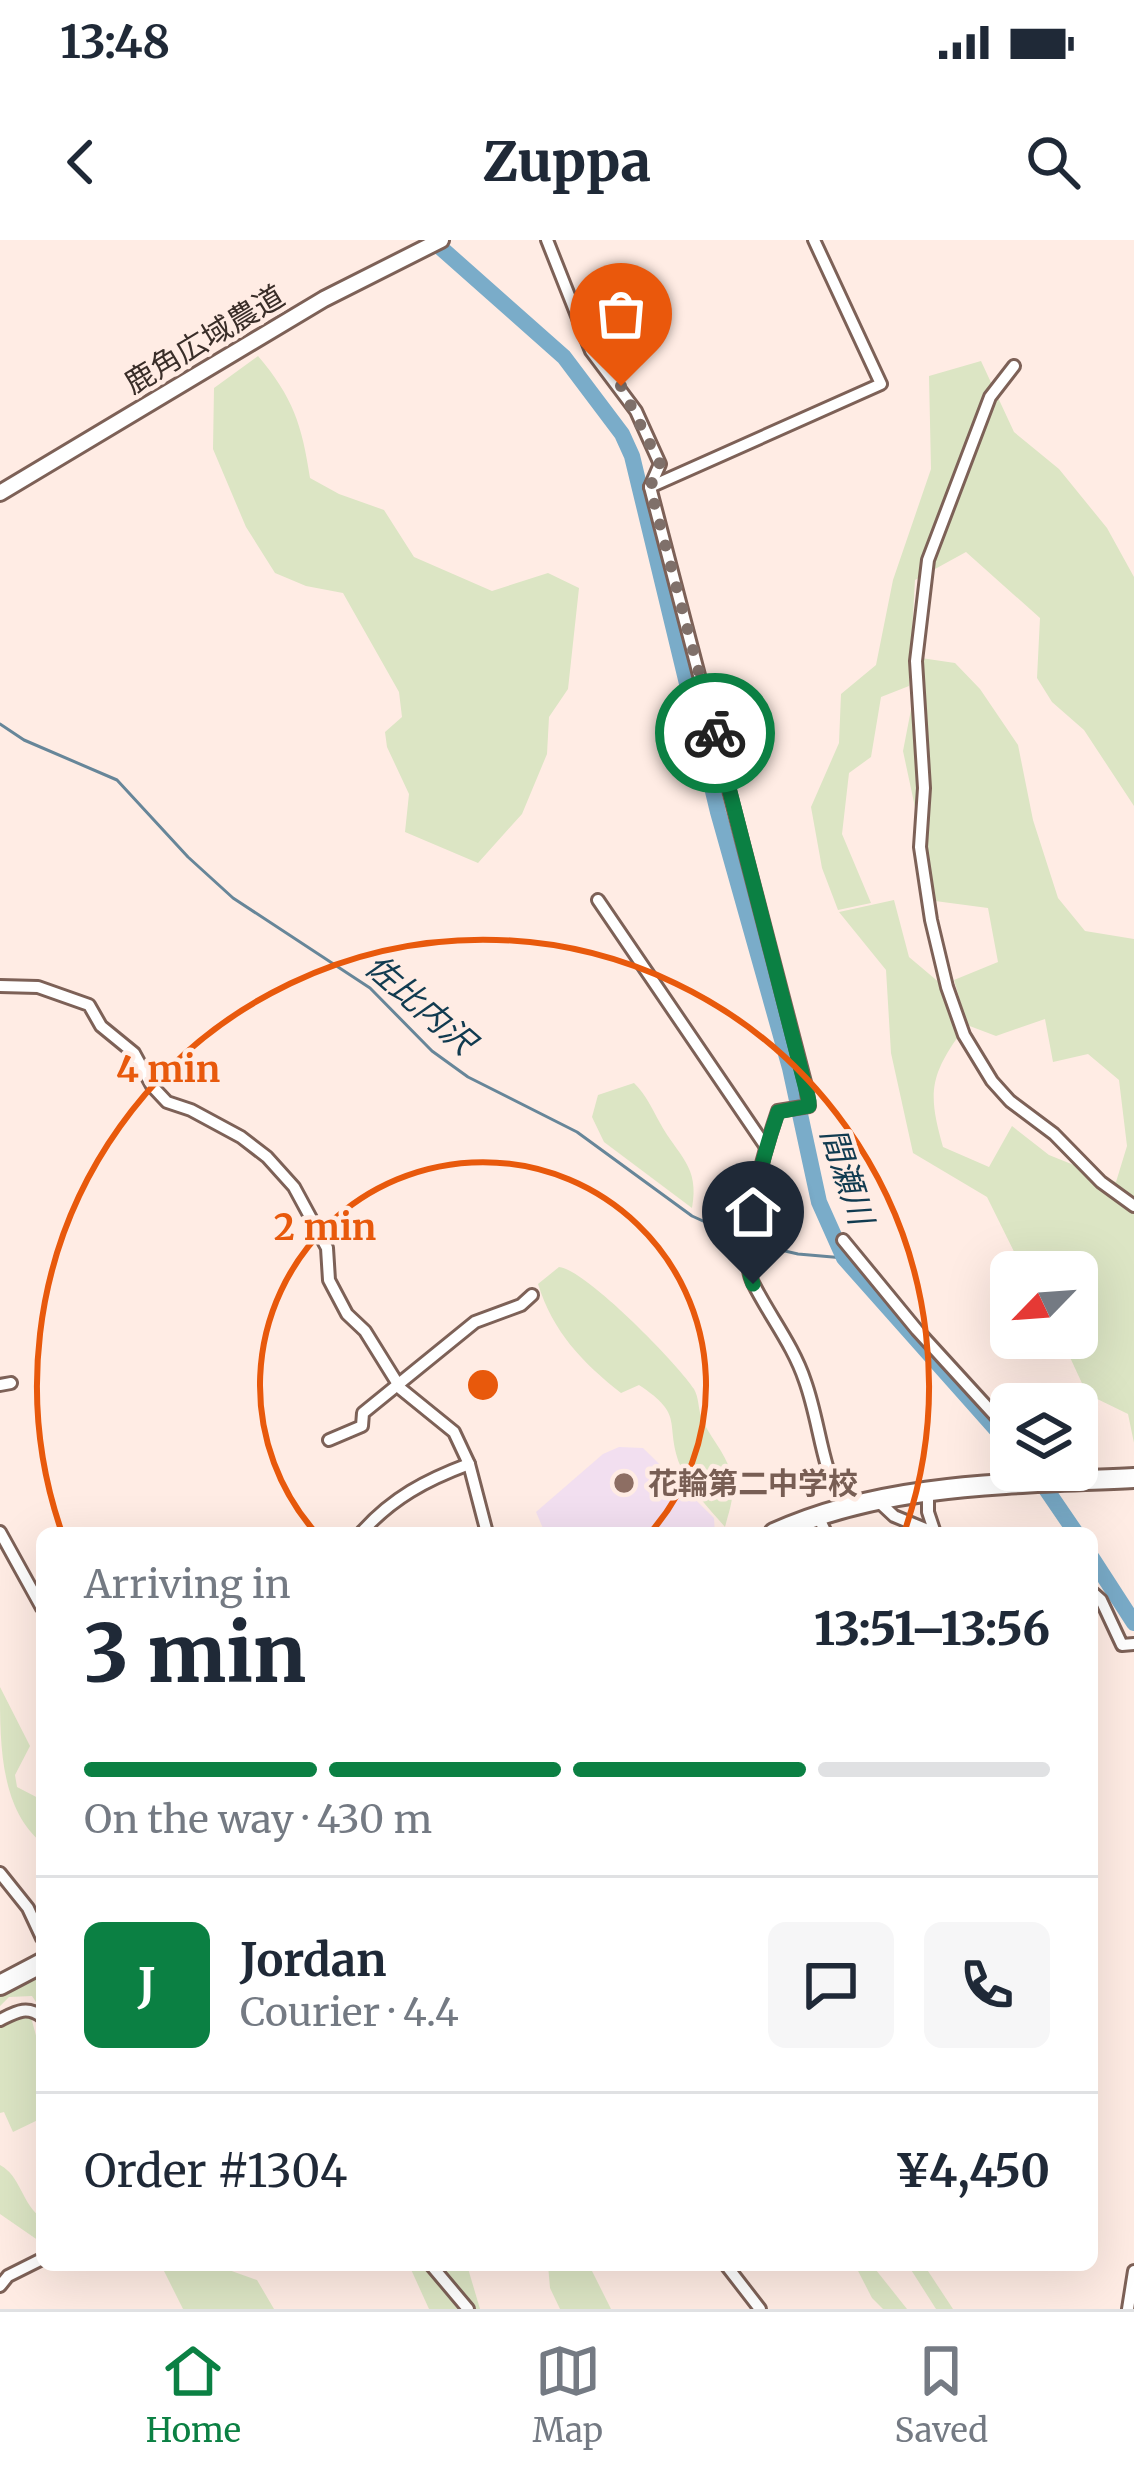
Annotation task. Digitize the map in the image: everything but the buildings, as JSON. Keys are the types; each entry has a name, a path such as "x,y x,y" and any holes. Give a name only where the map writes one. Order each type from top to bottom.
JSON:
{"main road":[{"path":"1098,1478 1134,1478"},
{"path":"822,1524 843,1505 928,1491 990,1487"},
{"path":"0,1985 36,1966"}],"street":[{"name":"鹿角広域農道","path":"0,493 324,299 441,240"},
{"path":"547,240 591,351 636,411 660,464 650,487 809,1106 778,1112 745,1250 751,1279 798,1359 830,1476 843,1505"},
{"path":"650,487 881,384 814,240"},
{"path":"1014,366 990,397 928,560 916,661 923,788 920,847 931,920 964,1035 1010,1101 1054,1133 1101,1182 1134,1206"},
{"path":"598,900 766,1147"},
{"path":"0,986 38,987 89,1005 100,1026 134,1053 167,1102 217,1123 267,1156 294,1187 327,1248 329,1280 347,1314 364,1331 398,1384 454,1432 469,1464 485,1527"},
{"path":"843,1240 990,1410"},
{"path":"329,1440 362,1426 363,1413 475,1322 520,1305 532,1295"},
{"path":"366,1527 424,1480 469,1464"},
{"path":"928,1491 933,1527"},
{"path":"875,1499 895,1516 921,1527"},
{"path":"0,1532 36,1597"},
{"path":"1098,1597 1128,1644"},
{"path":"0,1874 36,1925"},
{"path":"0,2020 22,2009 36,2012"},
{"path":"0,2286 8,2276 36,2262"},
{"path":"436,2271 468,2309"},
{"path":"731,2271 760,2309"},
{"path":"1129,2309 1134,2271"}],"shaded area":[{"name":"花輪第二中学校","path":"619,1447 643,1448 714,1518 715,1527 542,1527 536,1512 603,1454"}],"green space":[{"path":"258,356 294,412 310,478 384,510 414,557 492,591 548,573 579,588 568,689 549,717 547,754 522,814 478,863 405,832 409,794 385,732 402,717 399,692 343,593 306,586 275,573 246,527 213,449 214,388"},
{"path":"981,361 1014,432 1059,469 1107,528 1134,577 1134,806 1084,730 1052,702 1037,678 1040,618 966,552 915,580 909,686 881,697 871,757 849,773 842,834 871,903 838,910 822,868 811,807 839,743 841,694 876,665 893,580 931,469 929,376"},
{"path":"921,658 955,663 980,689 1018,745 1033,820 1058,898 1085,931 1134,939 1134,1443 1128,1414 1098,1399 1098,1383 1082,1383 1071,1359 1098,1359 1098,1251 1014,1251 987,1197 913,1153 891,1053 886,970 839,912 894,900 909,957 941,984 960,1034 942,1063 934,1088 943,1147 989,1167 1012,1126 1049,1155 1116,1182 1127,1146 1119,1080 1088,1054 1053,1062 1045,1019 996,1036 967,1025 954,980 998,962 988,908 935,901 903,751"},
{"path":"634,1083 686,1162 693,1182 692,1208 604,1142 592,1117 598,1095"},
{"path":"559,1267 609,1300 694,1389 704,1423 731,1473 733,1494 725,1527 684,1474 663,1405 639,1385 621,1393 582,1358 561,1331 538,1284"},
{"path":"0,1687 30,1746 15,1775 17,1787 36,1797 36,1837 10,1793 2,1752"},
{"path":"36,1979 36,2002 32,1996 9,1997 0,2006 0,1994"},
{"path":"18,2015 31,2017 36,2036 36,2121 13,2132 4,2112 0,2113 0,2024"},
{"path":"0,2165 13,2176 36,2212 36,2239 0,2214"},
{"path":"164,2271 232,2271 257,2280 274,2309 183,2309"},
{"path":"412,2271 469,2271 480,2309 429,2309"},
{"path":"549,2271 592,2271 611,2309 560,2309"},
{"path":"858,2271 877,2271 907,2309 883,2309"},
{"path":"912,2271 928,2271 953,2309 936,2309"}],"waterway":[{"name":"間瀬川","path":"432,240 564,357 622,434 632,456 718,812 790,1068 819,1202 844,1258 990,1422"},
{"name":"佐比内沢","path":"0,724 24,740 117,780 233,898 370,988 432,1051 468,1077 577,1132 692,1216 745,1240"},
{"name":"佐比内沢","path":"754,1244 844,1258"},
{"name":"間瀬川","path":"1047,1491 1072,1527"},
{"name":"間瀬川","path":"1098,1567 1134,1623"}],"way so far":[{"path":"621,386 660,464 650,487 715,733"}],"place":[{"name":"花輪第二中学校","path":"624,1483"}],"route":[{"path":"715,733 809,1101 809,1106 778,1112 766,1147 745,1250 753,1284"}]}
